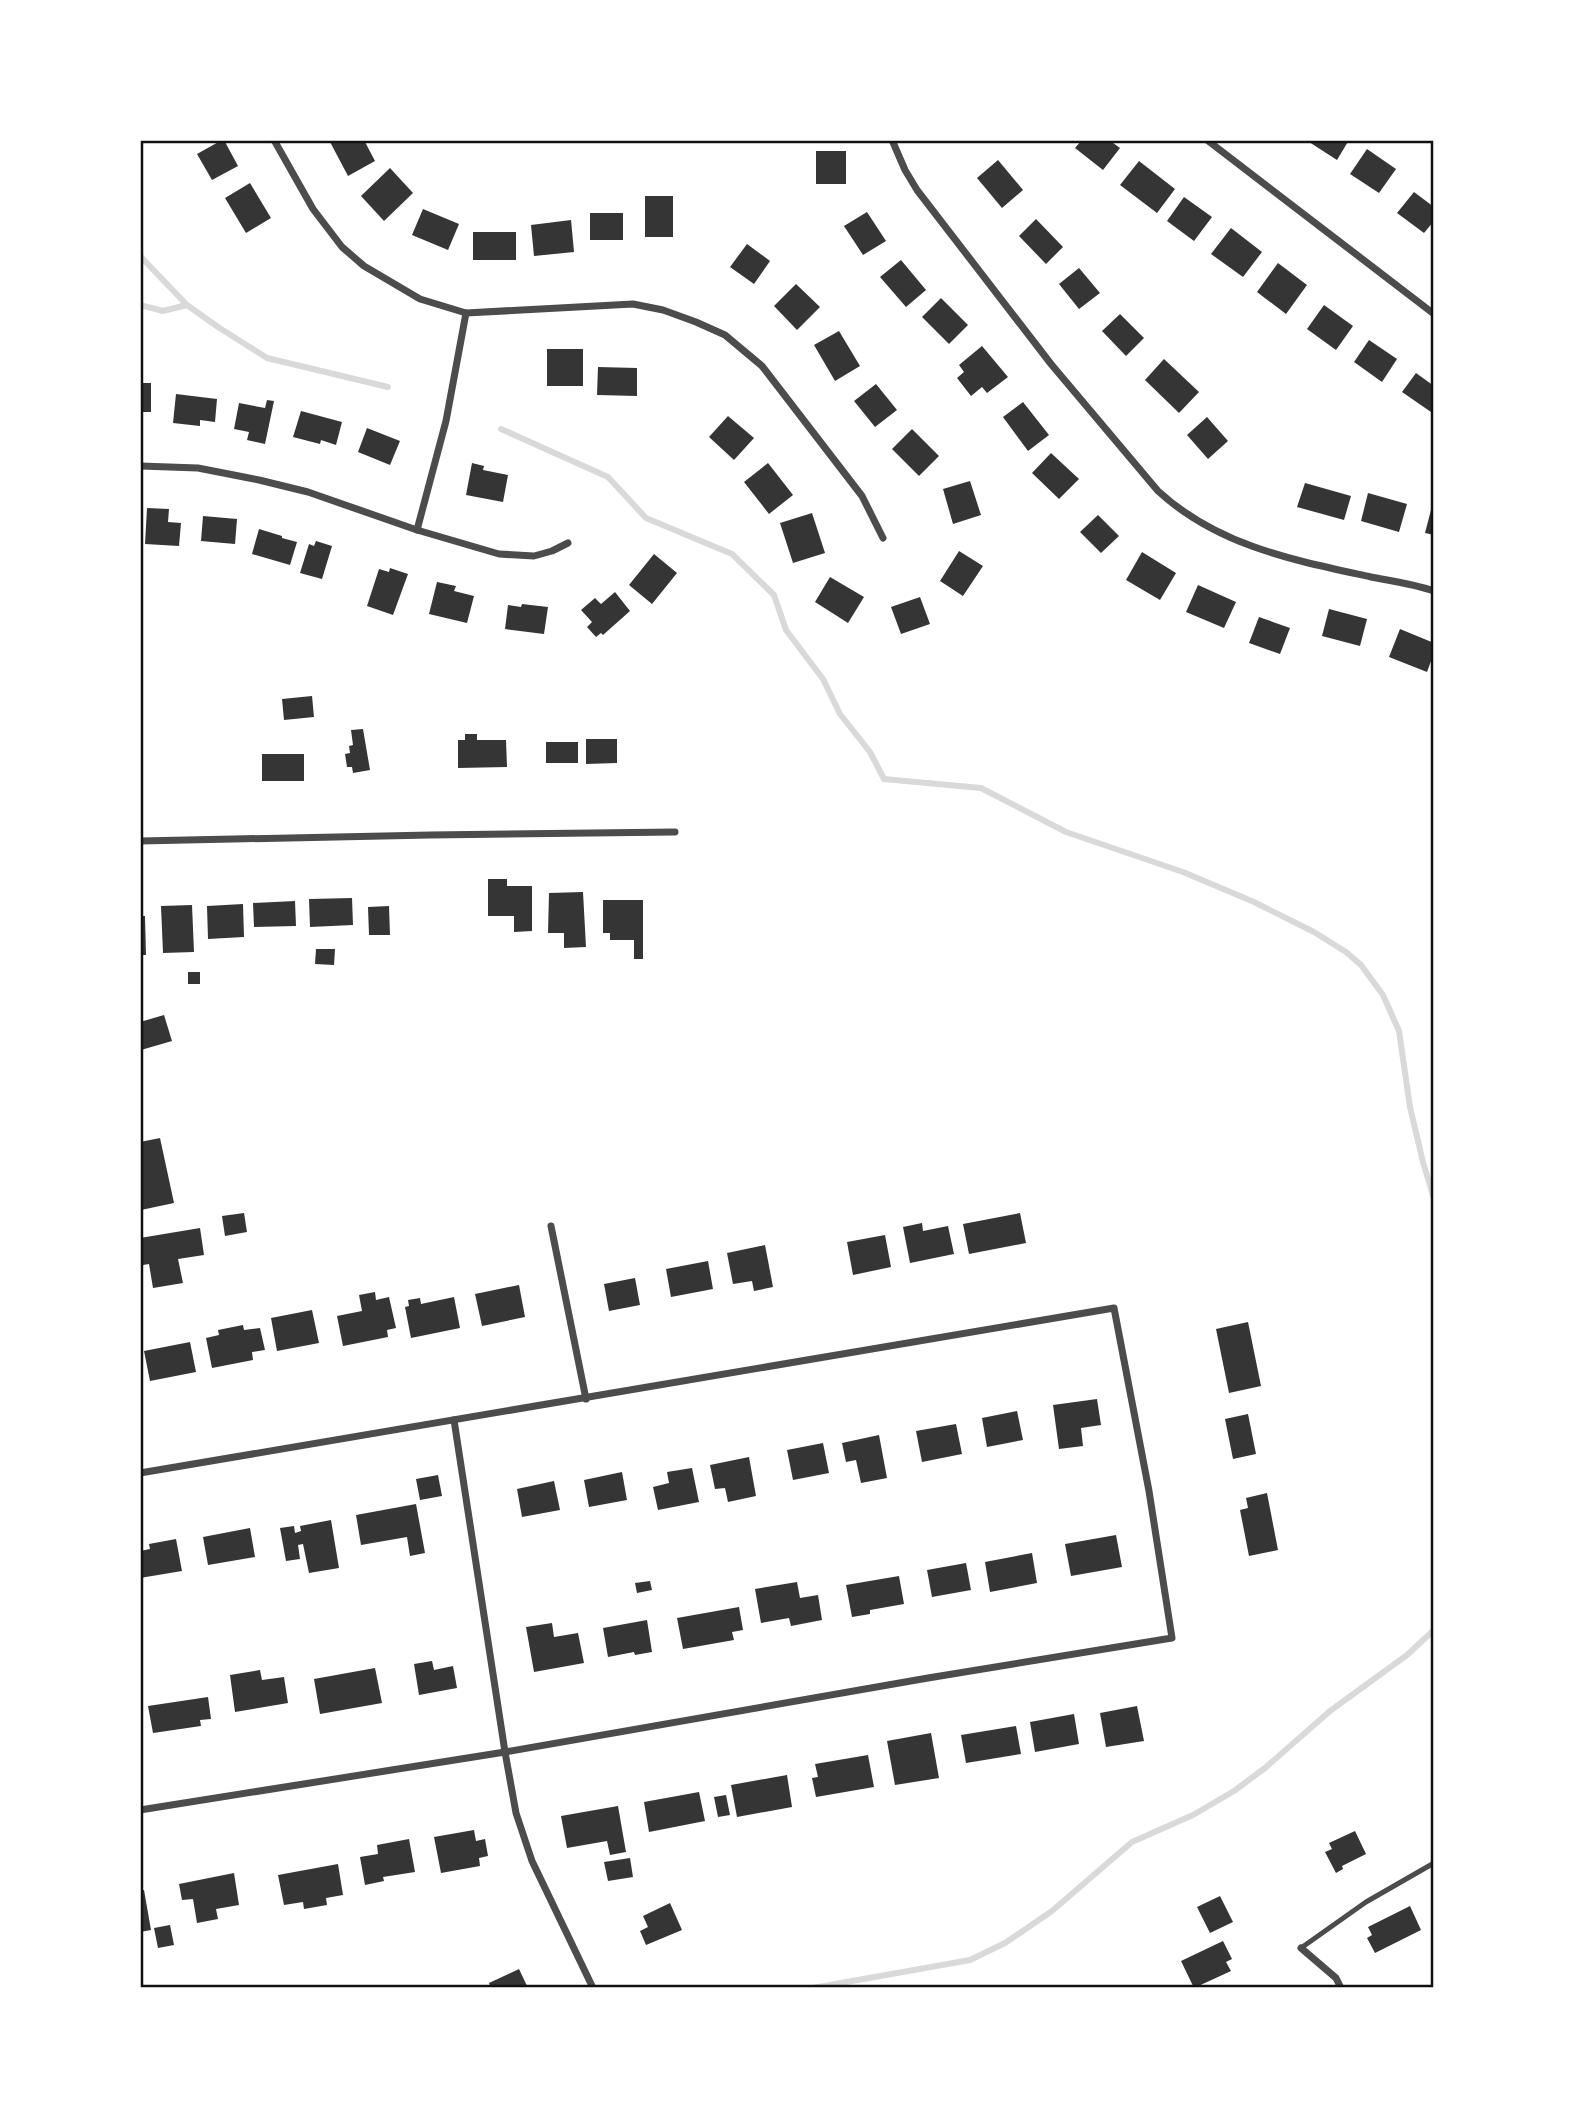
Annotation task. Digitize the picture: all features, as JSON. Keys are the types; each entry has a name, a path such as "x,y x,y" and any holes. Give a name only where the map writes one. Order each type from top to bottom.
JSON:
{"street":[{"path":"274,140 313,209 342,247 364,266 420,299 466,313 633,304 674,314 725,335 762,366 862,496 883,538"},
{"path":"892,140 917,190 1051,364 1158,491 1177,508 1224,536 1257,549 1434,591"},
{"path":"1207,140 1434,314"},
{"path":"417,530 446,421 466,313"},
{"path":"140,466 198,468 260,480 308,492 417,530 499,554 519,556 543,553 568,543"},
{"path":"140,841 675,832"},
{"path":"551,1227 586,1399"},
{"path":"140,1473 1114,1308 1149,1491 1172,1639 928,1678 505,1752 140,1810"},
{"path":"454,1420 516,1813 532,1861 593,1988"},
{"path":"1301,1948 1336,1978 1341,1988"}],"lane":[{"path":"1301,1948 1366,1902 1434,1863"}],"building":[{"path":"222,140 238,166 212,180 197,154"},
{"path":"329,140 364,140 375,161 348,176"},
{"path":"1082,140 1109,140 1120,148 1103,170 1075,148"},
{"path":"1306,140 1349,140 1337,160"},
{"path":"1367,149 1396,169 1379,193 1350,174"},
{"path":"816,151 846,151 846,184 816,184"},
{"path":"998,160 1023,190 1002,208 977,178"},
{"path":"1139,161 1175,189 1157,213 1120,185"},
{"path":"390,168 413,193 384,221 361,196"},
{"path":"250,183 271,218 246,233 225,198"},
{"path":"1414,192 1434,207 1434,221 1424,233 1397,213"},
{"path":"645,196 673,196 673,237 645,237"},
{"path":"1184,197 1212,217 1194,241 1167,221"},
{"path":"423,209 459,224 448,250 412,235"},
{"path":"867,212 886,241 863,255 844,226"},
{"path":"590,213 623,213 623,240 590,240"},
{"path":"1036,219 1063,247 1046,264 1019,236"},
{"path":"571,220 574,252 534,256 531,225"},
{"path":"1231,228 1262,252 1243,277 1211,254"},
{"path":"473,232 516,232 516,260 473,260"},
{"path":"747,244 770,261 754,284 730,267"},
{"path":"901,260 926,290 906,307 880,277"},
{"path":"1278,263 1307,285 1286,314 1257,292"},
{"path":"1079,268 1100,293 1079,309 1059,284"},
{"path":"796,284 820,307 797,330 774,306"},
{"path":"941,298 968,325 949,344 922,317"},
{"path":"1324,305 1353,326 1336,350 1307,329"},
{"path":"1120,314 1144,338 1126,356 1102,331"},
{"path":"839,331 860,366 835,381 814,345"},
{"path":"1369,340 1397,359 1382,382 1354,362"},
{"path":"982,346 1008,377 987,393 982,387 971,396 957,378 964,372 959,365"},
{"path":"547,349 583,349 583,386 547,386"},
{"path":"1164,359 1199,392 1179,413 1145,380"},
{"path":"598,367 637,368 637,396 597,395"},
{"path":"1416,373 1434,386 1434,408 1431,412 1402,392"},
{"path":"140,383 151,383 151,412 140,412"},
{"path":"876,384 897,410 875,427 854,401"},
{"path":"176,394 217,399 215,422 200,420 200,426 173,423"},
{"path":"267,400 274,401 265,444 247,440 249,432 234,429 239,403 265,408"},
{"path":"1023,402 1049,435 1028,451 1003,417"},
{"path":"301,411 342,422 336,445 321,440 320,444 293,437"},
{"path":"728,416 754,438 734,460 709,437"},
{"path":"1207,417 1228,441 1208,459 1187,435"},
{"path":"367,428 400,441 390,465 358,452"},
{"path":"912,429 939,456 919,476 892,449"},
{"path":"1051,453 1079,479 1059,499 1032,473"},
{"path":"472,463 484,466 483,470 508,475 503,502 466,495"},
{"path":"768,463 793,495 769,514 744,482"},
{"path":"970,481 981,515 953,524 943,489"},
{"path":"1305,483 1351,496 1344,520 1297,507"},
{"path":"1368,493 1407,504 1399,532 1361,521"},
{"path":"1434,506 1434,535 1425,533"},
{"path":"147,508 169,509 168,522 181,523 179,546 145,544"},
{"path":"812,513 825,553 793,563 780,523"},
{"path":"1098,515 1119,536 1101,553 1080,532"},
{"path":"203,516 237,519 235,544 201,541"},
{"path":"259,529 297,542 290,565 252,554"},
{"path":"316,541 332,546 322,579 300,573 309,544 314,546"},
{"path":"959,551 983,566 963,596 940,581"},
{"path":"1142,552 1176,573 1160,600 1126,580"},
{"path":"654,554 677,573 652,604 629,585"},
{"path":"390,568 408,574 393,615 367,606 379,569 389,572"},
{"path":"830,577 864,597 848,623 815,602"},
{"path":"437,582 456,586 454,591 474,596 467,623 429,614"},
{"path":"1198,585 1236,602 1224,628 1186,612"},
{"path":"615,592 630,611 603,635 601,633 596,637 587,627 592,622 581,610 595,598 601,604"},
{"path":"920,597 930,624 901,634 891,607"},
{"path":"522,604 548,607 544,634 505,629 508,605 521,607"},
{"path":"1329,609 1367,619 1360,646 1322,636"},
{"path":"1259,617 1290,628 1280,654 1249,643"},
{"path":"1400,629 1434,643 1434,653 1427,672 1389,657"},
{"path":"312,696 314,717 284,720 282,699"},
{"path":"363,729 370,770 353,773 352,767 347,767 345,754 350,753 349,746 353,745 351,730"},
{"path":"465,734 477,734 477,740 506,740 507,767 458,768 458,740 465,740"},
{"path":"586,739 617,739 617,763 586,764"},
{"path":"546,742 578,742 578,763 546,763"},
{"path":"262,754 304,754 304,781 262,781"},
{"path":"488,879 507,879 507,886 532,886 532,931 514,932 514,916 488,916"},
{"path":"583,892 586,947 564,948 564,933 548,933 549,893"},
{"path":"352,898 353,925 310,927 309,899"},
{"path":"603,900 643,900 643,959 634,959 634,940 610,940 610,933 603,933"},
{"path":"295,901 296,926 254,927 253,903"},
{"path":"243,904 244,937 208,939 207,906"},
{"path":"192,905 194,952 163,953 161,906"},
{"path":"389,906 390,935 369,935 368,907"},
{"path":"140,916 145,916 146,955 140,955"},
{"path":"316,949 335,949 334,965 315,964"},
{"path":"188,972 200,972 200,984 188,984"},
{"path":"164,1015 172,1041 141,1050 140,1022"},
{"path":"160,1138 174,1203 141,1210 140,1142"},
{"path":"244,1213 247,1232 225,1236 222,1216"},
{"path":"1020,1213 1026,1243 969,1254 963,1224"},
{"path":"922,1223 923,1231 948,1226 954,1254 910,1263 903,1227"},
{"path":"200,1228 204,1255 178,1259 183,1283 153,1288 149,1264 143,1265 140,1238"},
{"path":"885,1235 891,1267 853,1275 847,1242"},
{"path":"765,1245 773,1287 754,1291 752,1281 733,1284 727,1253"},
{"path":"708,1261 713,1289 671,1297 666,1269"},
{"path":"635,1278 640,1305 609,1311 604,1284"},
{"path":"519,1285 525,1317 482,1326 475,1294"},
{"path":"375,1292 376,1300 389,1297 396,1328 387,1330 388,1337 343,1346 337,1316 362,1311 359,1295"},
{"path":"454,1297 460,1328 411,1338 405,1307 409,1306 408,1300 420,1298 421,1304"},
{"path":"312,1310 319,1343 277,1351 271,1318"},
{"path":"1248,1322 1261,1386 1229,1393 1216,1329"},
{"path":"243,1325 244,1330 260,1328 265,1350 252,1352 253,1360 212,1368 206,1338 219,1335 218,1330"},
{"path":"190,1342 196,1372 150,1381 144,1351"},
{"path":"1097,1399 1101,1425 1081,1428 1083,1446 1059,1449 1053,1405"},
{"path":"1017,1411 1023,1440 987,1447 982,1418"},
{"path":"1248,1414 1256,1454 1233,1459 1225,1419"},
{"path":"956,1424 962,1454 922,1462 916,1431"},
{"path":"879,1435 887,1478 861,1483 856,1460 846,1462 842,1443"},
{"path":"823,1443 829,1473 793,1480 787,1450"},
{"path":"749,1457 756,1496 728,1502 725,1488 715,1489 710,1465"},
{"path":"692,1468 699,1502 658,1510 653,1487 669,1483 667,1472"},
{"path":"622,1472 627,1500 589,1507 584,1480"},
{"path":"438,1475 442,1496 420,1500 416,1479"},
{"path":"554,1481 560,1510 522,1517 517,1489"},
{"path":"1267,1493 1278,1550 1249,1556 1240,1510 1248,1508 1246,1498"},
{"path":"416,1504 425,1553 410,1556 407,1537 361,1545 356,1515"},
{"path":"331,1520 339,1568 309,1573 303,1544 298,1545 300,1559 286,1561 280,1528 294,1526 295,1533 301,1531 300,1526"},
{"path":"250,1528 255,1557 208,1565 203,1537"},
{"path":"1116,1535 1122,1567 1071,1576 1065,1544"},
{"path":"176,1539 182,1571 140,1578 140,1551 150,1549 149,1544"},
{"path":"1032,1553 1037,1583 990,1592 985,1562"},
{"path":"966,1563 971,1590 932,1597 927,1570"},
{"path":"899,1576 904,1604 870,1610 870,1614 852,1617 846,1585"},
{"path":"650,1581 652,1590 637,1593 635,1583"},
{"path":"797,1582 800,1598 818,1595 822,1620 791,1626 789,1618 761,1623 755,1589"},
{"path":"739,1607 743,1630 732,1632 734,1640 683,1649 677,1618"},
{"path":"647,1620 652,1652 608,1657 603,1628"},
{"path":"552,1623 554,1637 578,1633 584,1663 534,1672 526,1627"},
{"path":"432,1661 434,1670 453,1666 457,1688 419,1695 414,1664"},
{"path":"375,1668 382,1703 320,1714 314,1679"},
{"path":"260,1670 262,1680 284,1677 288,1703 235,1712 230,1675"},
{"path":"208,1697 211,1719 200,1720 201,1726 153,1733 148,1706"},
{"path":"1137,1706 1144,1741 1106,1747 1100,1713"},
{"path":"1074,1714 1079,1744 1035,1752 1030,1722"},
{"path":"1016,1726 1021,1754 966,1763 961,1735"},
{"path":"931,1733 939,1778 895,1785 887,1741"},
{"path":"868,1755 874,1787 816,1797 812,1778 818,1777 815,1764"},
{"path":"787,1775 792,1807 737,1817 731,1785"},
{"path":"699,1792 705,1821 649,1832 644,1802"},
{"path":"726,1795 730,1815 718,1817 714,1797"},
{"path":"618,1806 626,1852 610,1855 607,1841 567,1848 561,1816"},
{"path":"474,1830 476,1841 485,1839 488,1856 479,1858 480,1866 441,1873 434,1837"},
{"path":"1355,1831 1366,1854 1342,1866 1343,1869 1336,1873 1325,1852 1332,1849 1329,1843"},
{"path":"409,1839 415,1872 383,1877 384,1881 365,1885 360,1857 378,1854 377,1845"},
{"path":"630,1858 633,1877 608,1881 604,1862"},
{"path":"338,1864 343,1895 326,1898 327,1905 304,1909 303,1902 284,1905 278,1875"},
{"path":"234,1873 239,1905 216,1909 218,1919 197,1923 193,1899 182,1900 179,1884"},
{"path":"144,1890 151,1930 140,1932 140,1891"},
{"path":"1220,1896 1233,1922 1210,1933 1197,1907"},
{"path":"670,1903 682,1930 646,1945 640,1931 648,1927 643,1916"},
{"path":"1410,1906 1421,1930 1375,1953 1367,1938 1372,1935 1368,1927"},
{"path":"170,1925 174,1945 158,1948 154,1928"},
{"path":"1223,1941 1232,1959 1226,1962 1231,1971 1194,1988 1181,1961"},
{"path":"519,1969 528,1988 491,1988 489,1983"}],"waterway":[{"path":"140,256 187,305 267,358 388,387"},
{"path":"140,305 163,311 187,305"},
{"path":"501,429 608,477 646,518 732,554 774,595 786,630 823,679 840,714 870,752 884,779 981,788 1066,832 1183,872 1254,902 1314,932 1346,952 1361,965 1383,995 1399,1031 1410,1107 1434,1199"},
{"path":"813,1988 970,1960 1005,1943 1052,1911 1132,1842 1193,1815 1234,1791 1265,1768 1330,1711 1407,1655 1434,1630"}]}
